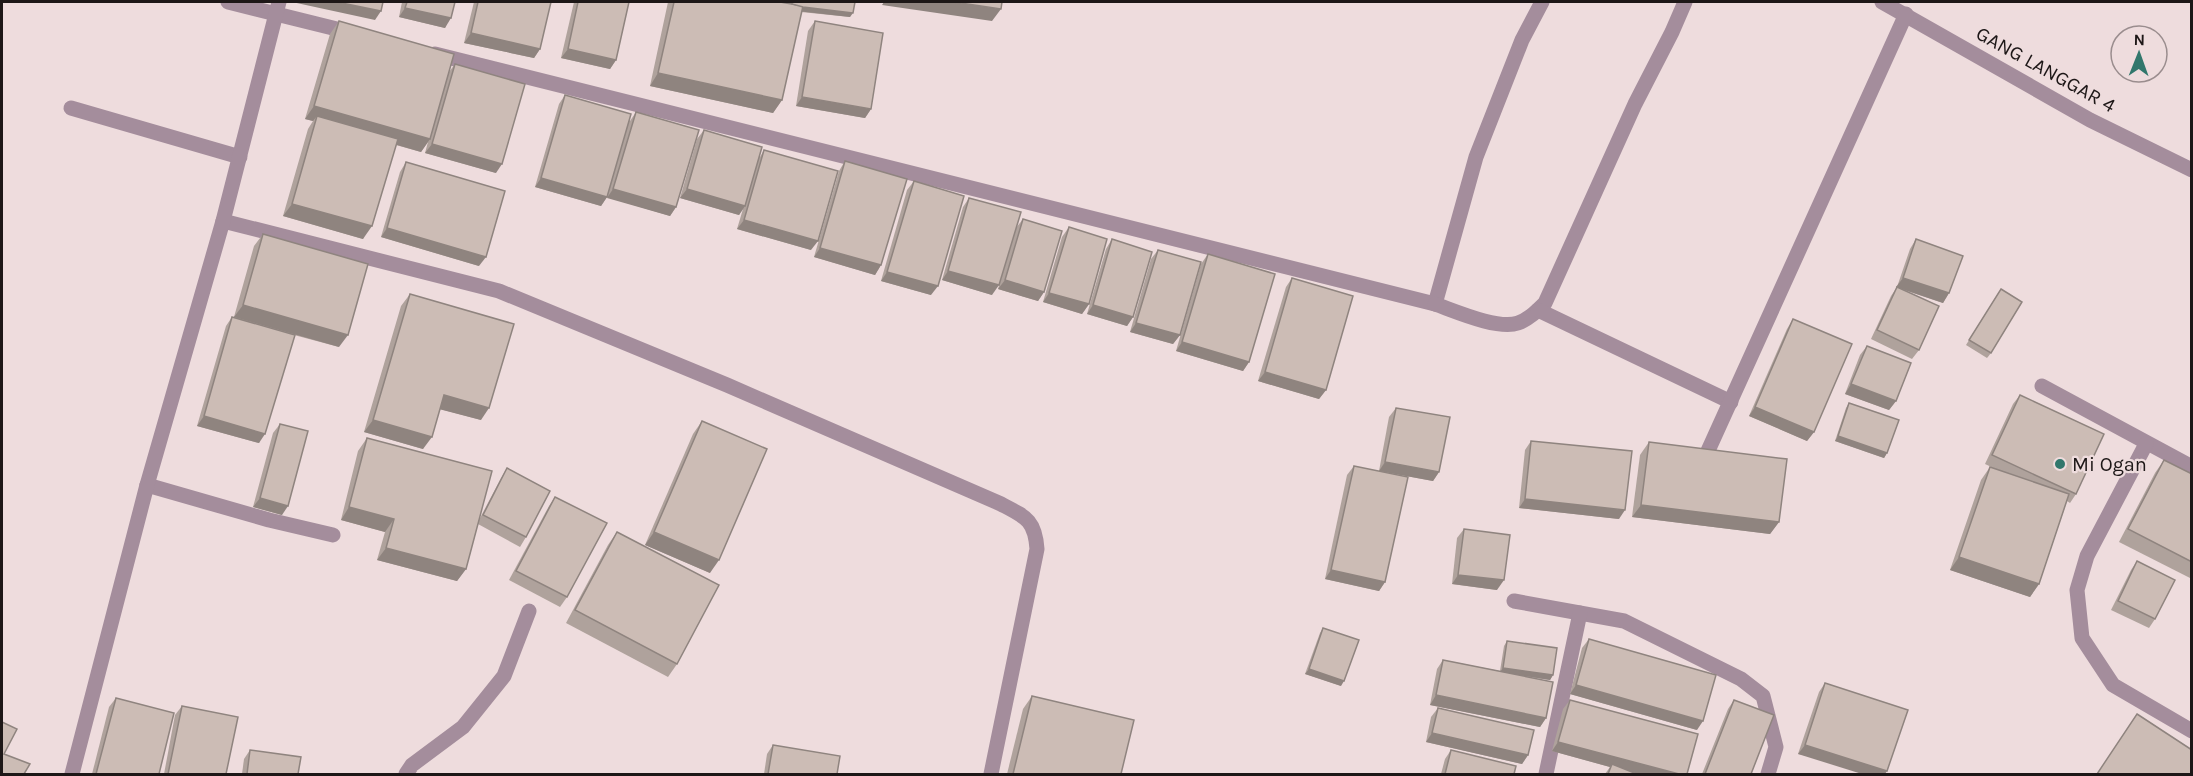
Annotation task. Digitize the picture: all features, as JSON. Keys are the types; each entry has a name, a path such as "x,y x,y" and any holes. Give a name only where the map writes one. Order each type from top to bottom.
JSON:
{"street":[{"path":"228,2 278,8 369,37"},
{"path":"1435,304 1476,157 1522,40 1542,2"},
{"path":"415,49 1435,304 1488,322 1516,324 1545,303 1635,104 1685,2"},
{"name":"GANG LANGGAR 4","path":"1882,2 2090,120 2192,170"},
{"path":"72,774 147,485 223,221 278,8"},
{"path":"1707,453 1906,14"},
{"path":"71,108 240,157"},
{"path":"223,221 499,291 727,385 1001,504 1028,520 1036,530 1037,549 991,774"},
{"path":"1538,310 1731,402"},
{"path":"2042,386 2192,467"},
{"path":"2146,444 2087,556 2077,590 2082,638 2113,685 2192,731"},
{"path":"147,485 269,520 333,535"},
{"path":"1514,601 1624,621 1741,679 1763,696 1776,747 1768,774"},
{"path":"405,774 412,765 463,727 504,676 530,611"},
{"path":"1546,774 1580,613"}],"building":[{"path":"337,2 383,2 381,11"},
{"path":"407,2 455,2 451,18 405,8"},
{"path":"478,2 551,2 540,49 471,33"},
{"path":"578,2 629,2 616,60 568,49"},
{"path":"674,2 780,2 803,6 782,100 658,73"},
{"path":"792,2 855,2 853,13 803,7 792,4"},
{"path":"954,2 1002,2 1001,9"},
{"path":"339,21 454,54 430,139 314,106"},
{"path":"815,21 883,33 871,109 802,97"},
{"path":"455,64 525,84 502,164 432,144"},
{"path":"565,95 631,114 607,197 541,178"},
{"path":"636,112 699,130 676,207 613,189"},
{"path":"317,116 398,139 372,226 292,204"},
{"path":"704,130 762,147 745,206 687,189"},
{"path":"764,150 838,171 818,241 744,220"},
{"path":"845,161 907,179 881,265 820,248"},
{"path":"406,162 505,191 486,257 387,228"},
{"path":"914,181 964,196 938,286 887,272"},
{"path":"969,198 1021,212 999,285 948,271"},
{"path":"1023,219 1062,231 1044,292 1005,280"},
{"path":"1069,227 1107,239 1089,304 1049,293"},
{"path":"263,234 368,264 348,335 243,305"},
{"path":"1112,239 1152,252 1133,317 1093,305"},
{"path":"1916,239 1963,256 1949,293 1903,278"},
{"path":"1158,250 1201,262 1180,335 1136,323"},
{"path":"1208,254 1275,274 1249,362 1182,342"},
{"path":"1292,278 1353,296 1326,390 1265,372"},
{"path":"1897,287 1939,306 1919,350 1877,330"},
{"path":"2001,289 2022,302 1991,353 1969,340"},
{"path":"410,294 514,324 489,408 444,395 432,437 373,420"},
{"path":"232,317 295,335 265,434 204,416"},
{"path":"1793,319 1852,344 1814,432 1755,407"},
{"path":"1867,346 1911,363 1896,401 1851,384"},
{"path":"2020,395 2104,434 2076,494 1992,455"},
{"path":"1849,403 1899,420 1887,453 1838,436"},
{"path":"1396,408 1450,417 1439,472 1385,462"},
{"path":"702,421 767,449 719,560 654,532"},
{"path":"280,424 308,431 288,506 260,498"},
{"path":"367,438 492,471 466,569 386,548 394,519 349,507"},
{"path":"1531,441 1632,451 1625,510 1525,499"},
{"path":"1649,442 1787,459 1779,522 1641,505"},
{"path":"2164,460 2192,474 2192,562 2128,529"},
{"path":"1354,466 1408,477 1385,582 1331,570"},
{"path":"1990,467 2069,494 2039,584 1959,557"},
{"path":"507,468 550,491 526,537 483,515"},
{"path":"555,497 607,523 567,597 516,571"},
{"path":"1464,529 1510,535 1504,580 1458,575"},
{"path":"617,532 719,585 677,664 575,610"},
{"path":"2137,561 2175,580 2155,619 2118,601"},
{"path":"1323,628 1359,640 1344,681 1309,669"},
{"path":"1589,639 1716,675 1703,721 1576,685"},
{"path":"1507,641 1557,648 1553,675 1503,668"},
{"path":"1443,660 1553,682 1546,718 1436,695"},
{"path":"1825,683 1908,710 1887,771 1805,745"},
{"path":"1032,696 1134,720 1121,774 1013,774"},
{"path":"116,698 174,713 159,774 96,774"},
{"path":"1570,700 1698,734 1687,774 1679,774 1558,742"},
{"path":"1734,700 1774,715 1751,774 1705,774"},
{"path":"182,706 238,717 226,774 168,774"},
{"path":"1438,708 1534,730 1528,755 1432,733"},
{"path":"2137,714 2192,750 2192,774 2097,774"},
{"path":"2,722 17,729 4,754 30,764 24,774 2,774"},
{"path":"773,745 840,756 837,774 768,774"},
{"path":"250,750 301,757 298,774 247,774"},
{"path":"1451,750 1516,766 1514,774 1445,774"},
{"path":"1612,764 1637,774 1608,774"}],"place":[{"name":"Mi Ogan","path":"2060,464"}]}
